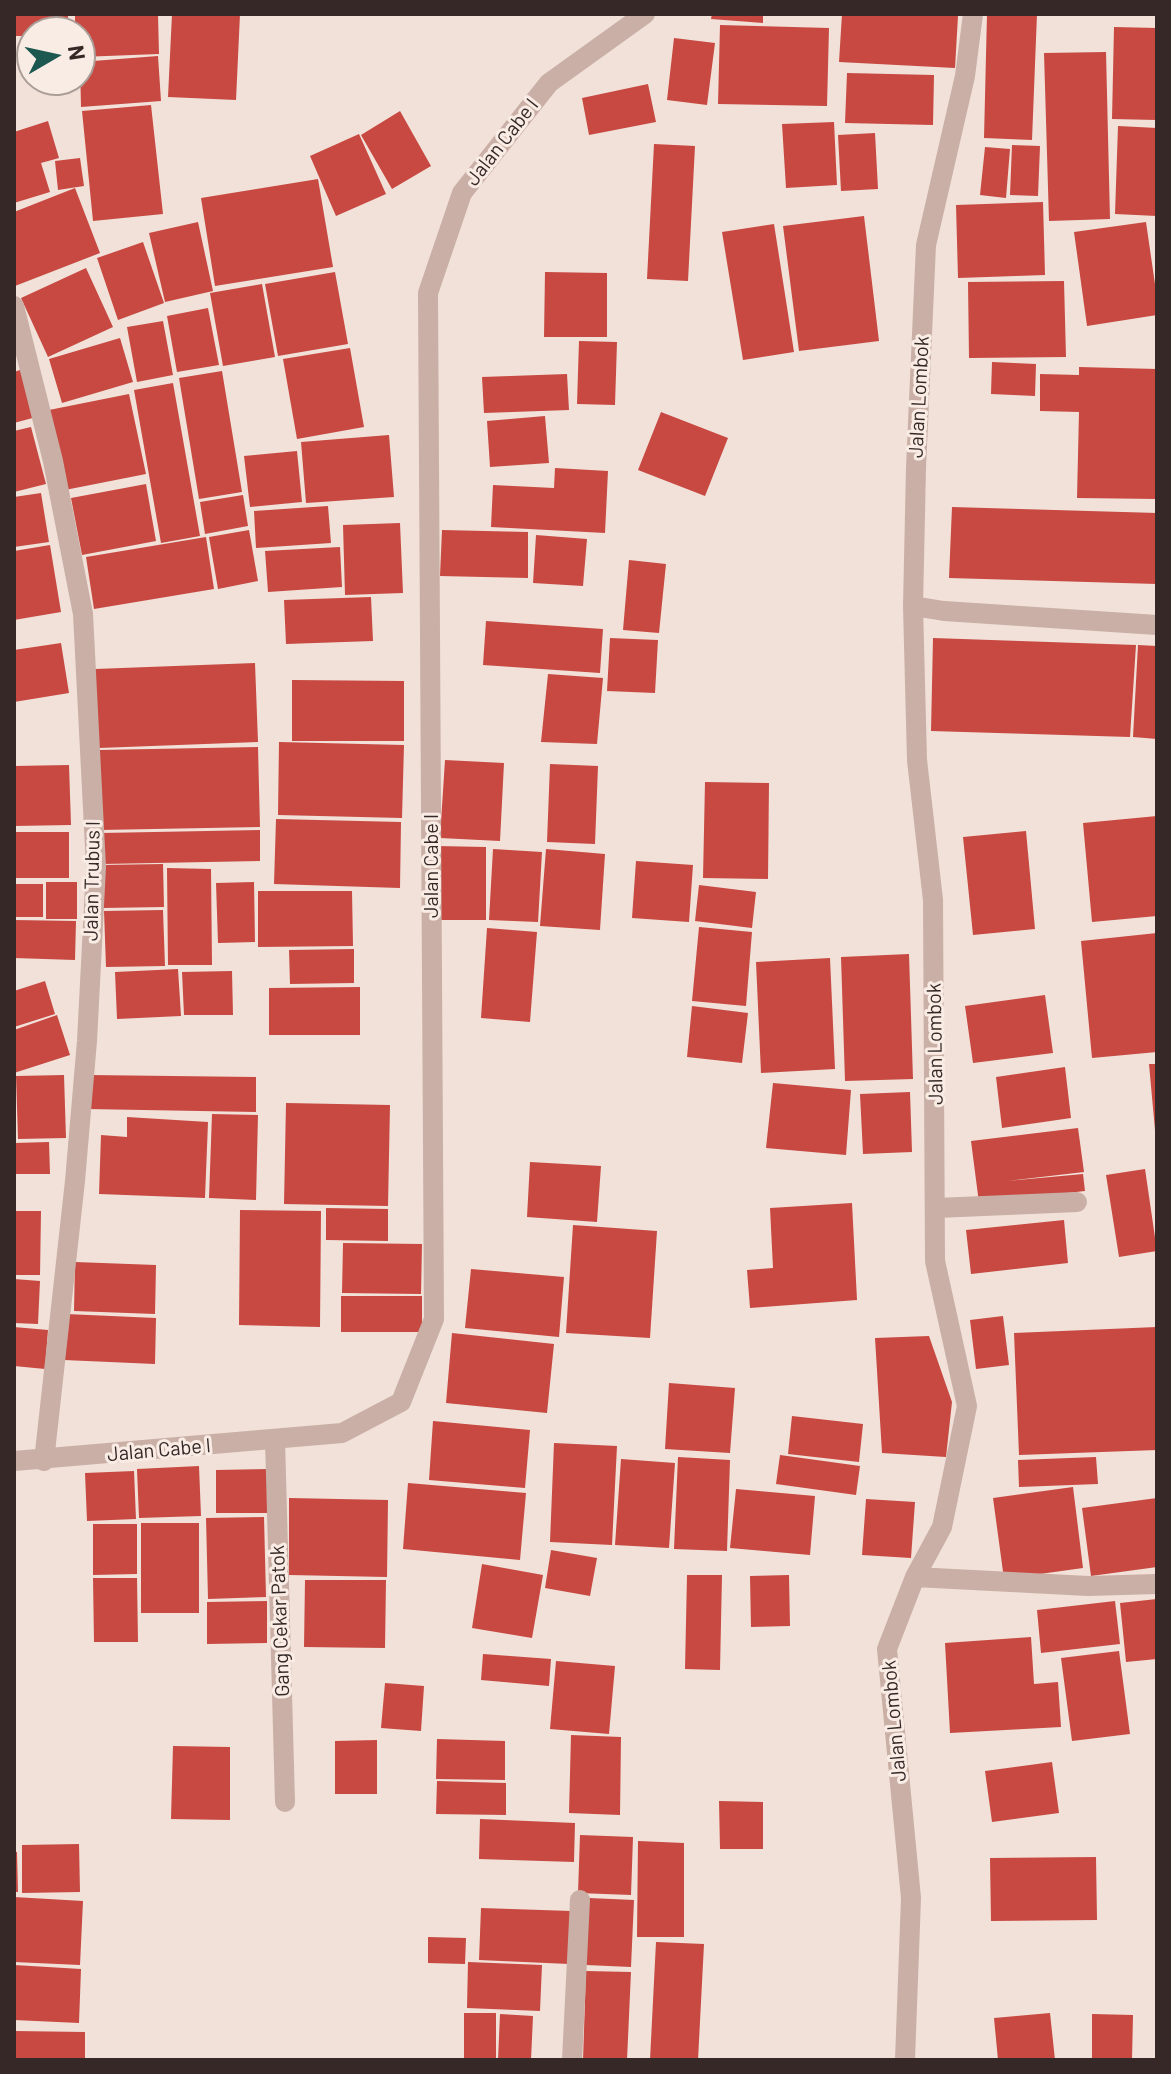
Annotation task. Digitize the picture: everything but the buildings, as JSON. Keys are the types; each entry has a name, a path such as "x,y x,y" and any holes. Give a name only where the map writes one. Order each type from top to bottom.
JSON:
{"street":[{"name":"Jalan Cabe I","path":"14,1461 44,1461 342,1433 401,1402 434,1319 428,293 462,193 549,83 645,14"},
{"name":"Jalan Lombok","path":"905,2060 911,1898 887,1649 915,1577 942,1527 967,1406 935,1261 933,900 917,760 913,606 916,468 926,245 965,76 973,14"},
{"name":"Jalan Trubus I","path":"14,306 53,461 83,614 96,867 81,1103 44,1461"},
{"path":"913,606 959,612 1157,625"},
{"path":"937,1208 1077,1202"},
{"name":"Gang Cekar Patok","path":"275,1440 285,1802"},
{"path":"915,1577 1088,1586 1157,1584"},
{"path":"572,2060 580,1900"}]}
